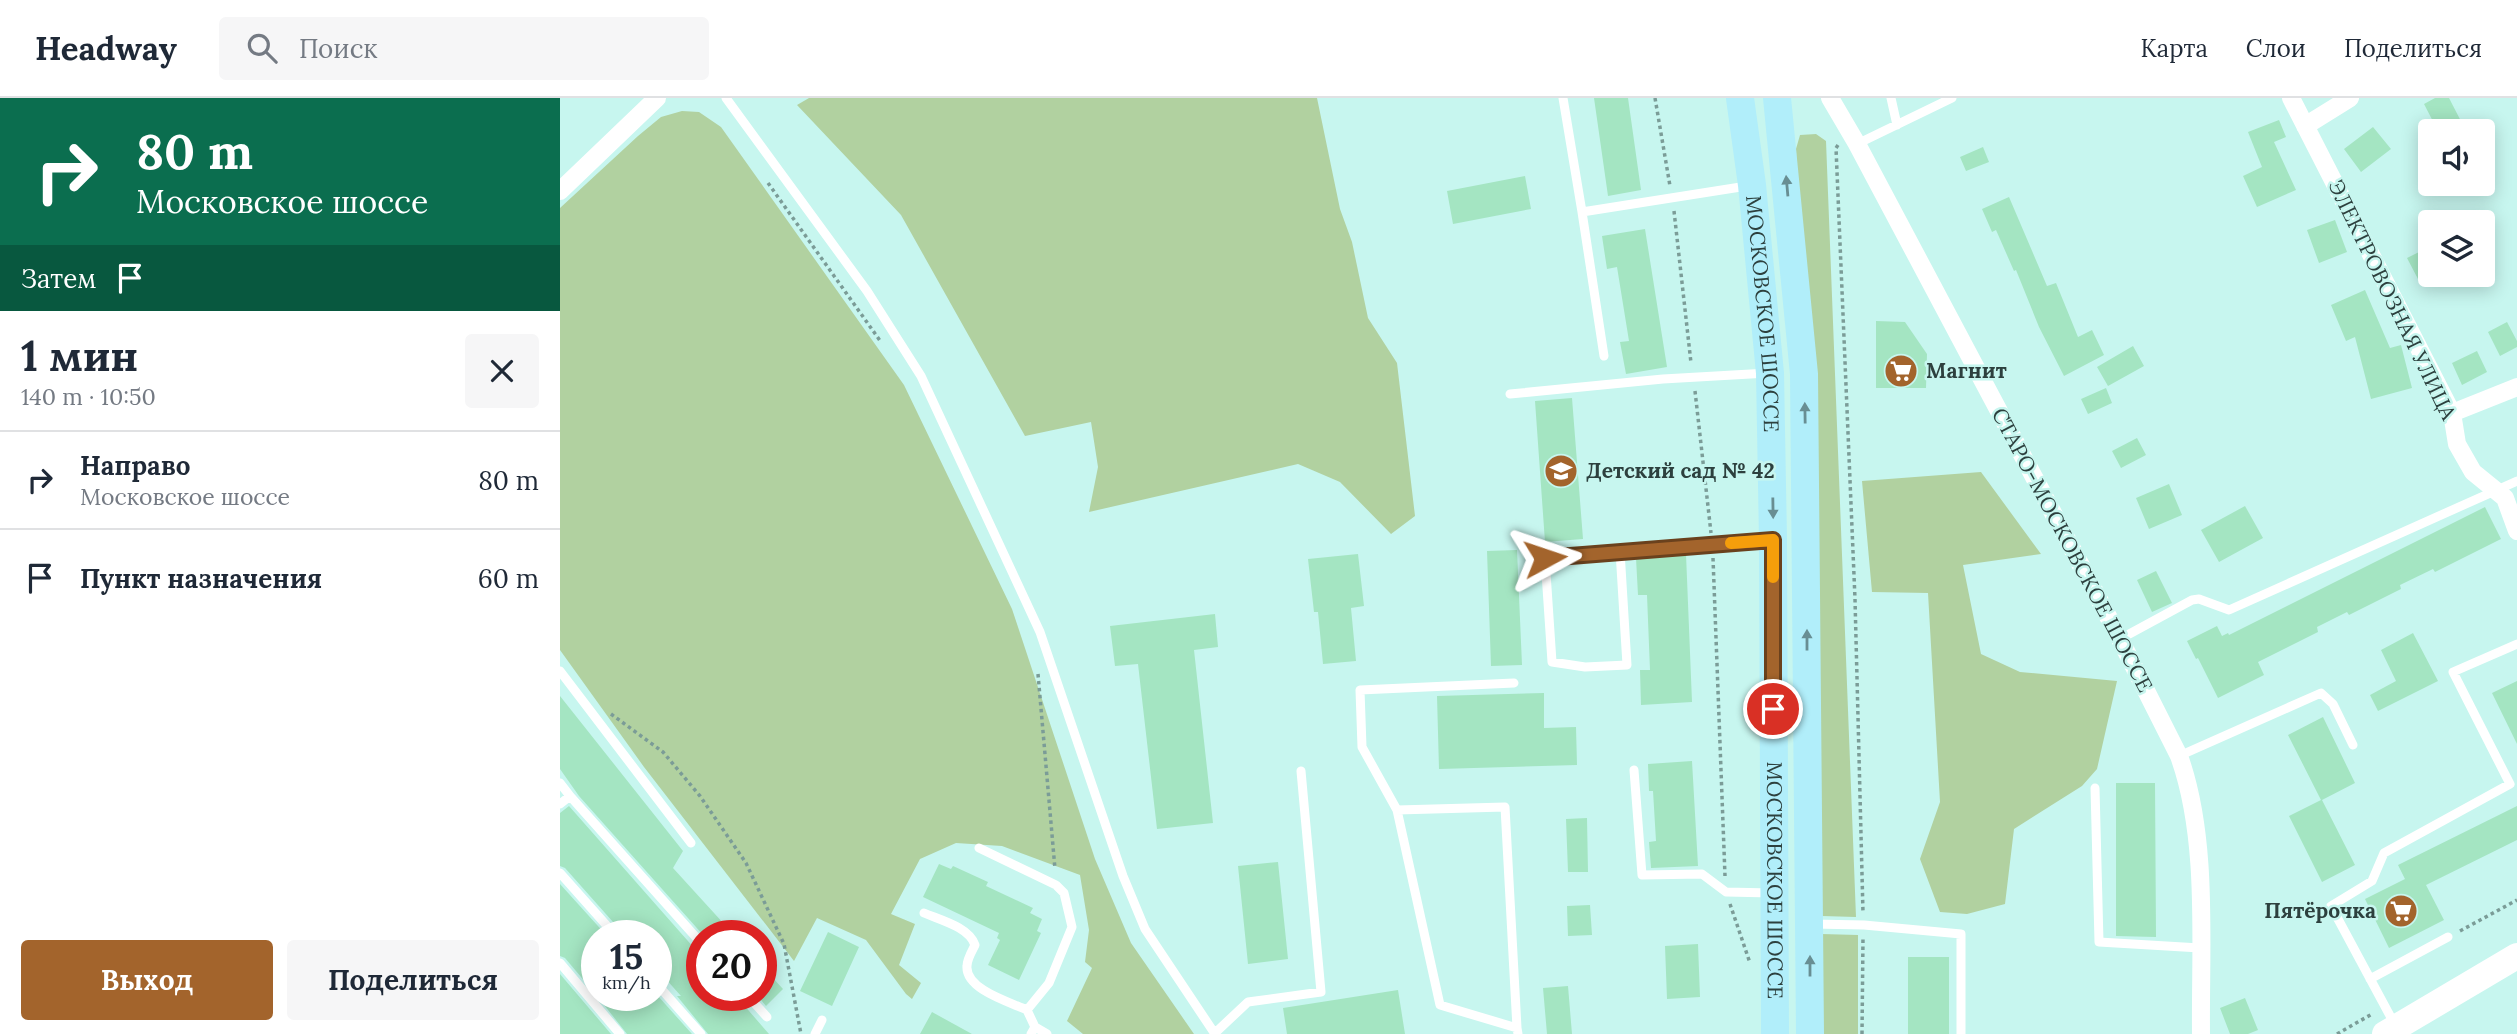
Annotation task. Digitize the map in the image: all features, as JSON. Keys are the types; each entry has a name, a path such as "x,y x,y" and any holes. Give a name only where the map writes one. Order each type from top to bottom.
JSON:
{"main road":[{"name":"МОСКОВСКОЕ ШОССЕ","path":"1740,98 1752,185 1770,373 1775,1034"},
{"name":"МОСКОВСКОЕ ШОССЕ","path":"1777,98 1804,374 1810,1034"},
{"path":"2389,1023 2517,957"}],"street":[{"path":"560,191 657,98"},
{"name":"СТАРО-МОСКОВСКОЕ ШОССЕ","path":"1830,98 2120,639 2179,756 2186,775 2199,849 2201,1034"},
{"name":"ЭЛЕКТРОВОЗНАЯ УЛИЦА","path":"2291,98 2452,413 2457,444 2473,472 2505,498 2517,531"},
{"path":"2305,126 2350,98"},
{"path":"2452,413 2517,387"}],"lane":[{"path":"726,98 867,291 920,376 1040,632 1124,876 1145,929 1215,1034 1248,1002 1321,992 1301,771"},
{"path":"1563,98 1605,356"},
{"path":"1891,98 1897,125"},
{"path":"1857,144 1952,98"},
{"path":"1582,212 1752,185"},
{"path":"1510,394 1663,379 1770,373"},
{"path":"2120,639 2192,600 2199,599 2229,610 2517,481"},
{"path":"1620,551 1627,665 1585,667 1552,662 1545,558 1620,551 1773,540"},
{"path":"2389,1023 2370,979 2331,906 2372,881 2384,853 2510,785 2453,672 2517,644"},
{"path":"560,671 691,843"},
{"path":"1397,810 1505,807 1517,1031 1440,1005 1397,810 1362,747 1360,690 1514,683"},
{"path":"2179,756 2321,693 2333,704 2354,745"},
{"path":"1634,769 1642,875 1702,874 1726,892 1774,893"},
{"path":"560,783 686,926"},
{"path":"2095,788 2099,942 2200,947"},
{"path":"560,804 570,796"},
{"path":"979,848 1056,885 1064,893 1072,927 1049,983 1027,1010"},
{"path":"560,873 602,920"},
{"path":"924,913 972,937 975,945 967,964 968,975 975,985 1027,1010 1033,1030 1047,1034"},
{"path":"1810,924 1864,925 1961,934 1961,1034"},
{"path":"2370,979 2448,937"},
{"path":"560,963 620,1034"},
{"path":"672,1000 701,1034"},
{"path":"762,1011 767,1017"},
{"path":"816,1034 822,1020"}],"path":[{"path":"1847,127 1836,148 1856,599 1864,925 1863,1034"},
{"path":"767,181 887,351"},
{"path":"1046,686 1040,673 1056,885"},
{"path":"584,701 614,716 663,752 700,796 746,863 784,944 801,1034"},
{"path":"2448,937 2517,900"},
{"path":"2337,1034 2389,1023"}],"green space":[{"path":"809,98 1317,98 1340,209 1352,242 1368,318 1397,363 1415,516 1391,534 1340,482 1298,464 1089,512 1098,467 1091,422 1025,436 901,215 797,105"},
{"path":"682,111 699,112 721,127 904,385 1012,609 1095,859 1131,943 1194,1034 1083,1034 1067,1021 1092,968 1085,962 1089,930 1080,875 1002,846 956,843 920,859 891,914 915,924 899,965 921,983 912,999 866,940 817,918 794,961 777,939 777,920 762,920 644,767 560,650 560,208 661,117"},
{"path":"1816,134 1826,141 1856,917 1822,916 1796,149 1800,135"},
{"path":"1981,472 2041,554 1963,565 1981,654 2020,672 2117,681 2097,769 2082,786 2014,829 2005,904 1967,914 1940,912 1920,859 1940,802 1928,593 1872,592 1862,481"},
{"path":"1821,934 1858,935 1858,1034 1822,1034"}],"building":[{"path":"1594,98 1628,98 1641,190 1608,196"},
{"path":"2435,98 2449,98 2460,119 2432,119 2424,104"},
{"path":"2279,120 2286,137 2274,142 2296,190 2257,207 2243,176 2262,167 2248,132"},
{"path":"2373,127 2391,149 2361,172 2344,149"},
{"path":"1983,147 1989,162 1966,171 1960,157"},
{"path":"1525,176 1531,209 1453,224 1447,191"},
{"path":"2009,197 2047,286 2056,283 2078,337 2092,330 2104,355 2064,376 2039,327 2016,270 2014,271 1996,230 1992,232 1982,209"},
{"path":"2335,220 2347,252 2319,263 2307,230"},
{"path":"1645,229 1667,367 1626,374 1620,342 1629,341 1617,267 1607,269 1602,236"},
{"path":"2418,252 2418,279 2407,258"},
{"path":"2365,290 2390,348 2401,345 2412,388 2371,399 2355,337 2346,341 2331,305"},
{"name":"Магнит","path":"1876,321 1905,322 1927,354 1926,388 1876,388"},
{"path":"2507,322 2517,341 2517,347 2500,356 2488,332"},
{"path":"2133,346 2144,366 2108,386 2097,367"},
{"path":"2477,351 2487,372 2462,385 2452,363"},
{"path":"2106,388 2112,403 2088,414 2081,399"},
{"path":"1572,398 1583,539 1545,542 1535,401"},
{"path":"2137,438 2146,455 2121,468 2112,451"},
{"path":"2169,484 2182,515 2149,529 2136,498"},
{"path":"2245,506 2263,538 2219,562 2201,530"},
{"path":"2485,507 2501,539 2435,572 2433,569 2400,585 2401,589 2349,615 2347,612 2317,627 2318,632 2258,662 2264,675 2218,698 2187,641 2217,626 2222,636 2228,633 2229,635"},
{"path":"1517,550 1522,665 1491,666 1487,551"},
{"path":"1358,554 1364,606 1351,608 1356,661 1323,664 1318,612 1314,612 1308,559"},
{"path":"1686,554 1692,702 1641,705 1640,670 1650,670 1647,595 1638,595 1636,558"},
{"path":"2156,571 2172,603 2152,612 2137,580"},
{"path":"1215,614 1218,647 1194,650 1213,823 1157,829 1138,664 1115,666 1110,626"},
{"path":"2413,633 2438,681 2378,711 2370,695 2396,681 2381,650"},
{"path":"2517,681 2517,744 2492,693"},
{"path":"1544,693 1544,728 1576,727 1577,765 1439,769 1437,696"},
{"path":"560,696 683,851 673,868 720,920 690,920 579,796 560,769"},
{"path":"2323,717 2355,783 2322,800 2355,865 2322,882 2289,816 2321,800 2288,735"},
{"path":"1692,761 1698,866 1651,868 1649,842 1656,841 1653,791 1649,791 1648,764"},
{"path":"2116,783 2155,783 2156,937 2116,936"},
{"path":"569,806 669,920 611,920 565,868 560,866 560,813"},
{"path":"2517,806 2517,840 2426,885 2444,920 2389,948 2365,899 2405,879 2398,865"},
{"path":"1587,818 1588,872 1568,872 1566,819"},
{"path":"1278,862 1288,959 1248,964 1238,866"},
{"path":"939,864 951,869 953,866 988,882 986,886 1033,908 1030,913 1042,919 1037,931 1041,933 1019,980 988,965 1000,940 997,938 999,933 923,897"},
{"path":"560,884 593,920 581,920 581,977 565,958 560,956"},
{"path":"1590,905 1592,935 1568,936 1567,906"},
{"path":"672,923 686,939 686,1007 677,996 681,996 672,986"},
{"path":"828,932 859,947 832,1006 800,991"},
{"path":"1698,944 1700,997 1667,999 1665,946"},
{"path":"1908,957 1949,957 1949,1034 1908,1034"},
{"path":"560,974 581,999 581,1011 591,1011 611,1034 560,1034"},
{"path":"777,982 783,989 777,995"},
{"path":"1568,986 1572,1034 1547,1034 1543,988"},
{"path":"1398,990 1405,1034 1287,1034 1283,1008"},
{"path":"2245,998 2258,1030 2248,1034 2230,1034 2220,1008"},
{"path":"609,1011 671,1011 692,1034 627,1034"},
{"path":"689,1011 749,1011 769,1034 708,1034"},
{"path":"932,1012 972,1034 920,1034"}],"slow traffic":[{"path":"1731,543 1773,540 1773,577"}],"place":[{"name":"Магнит","path":"1901,371"},
{"name":"Детский сад № 42","path":"1561,471"},
{"name":"Пятёрочка","path":"2401,911"}],"route":[{"path":"1545,558 1773,540 1773,709"}]}
